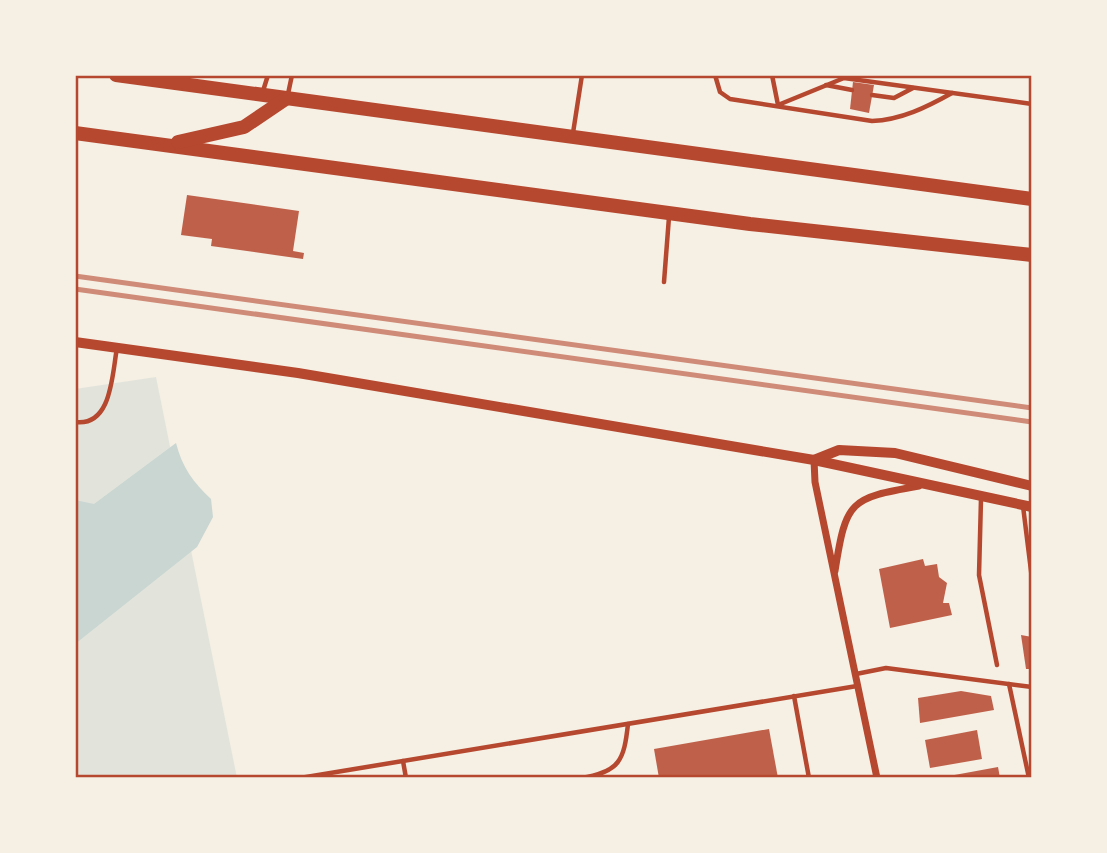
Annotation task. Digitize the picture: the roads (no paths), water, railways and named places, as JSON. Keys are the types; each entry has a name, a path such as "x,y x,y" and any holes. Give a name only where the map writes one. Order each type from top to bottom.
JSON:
{"main road":[{"path":"116,75 1032,199"},
{"path":"166,145 244,127 287,98"},
{"path":"75,133 670,213 1032,255"}],"street":[{"path":"75,342 298,373 814,460 922,485 982,494 1027,506"},
{"path":"814,460 839,450 895,453 1032,486"},
{"path":"814,460 815,482 877,778"},
{"path":"835,575 841,533 847,516 859,500 875,494 922,485"}],"lane":[{"path":"262,95 268,75"},
{"path":"287,98 292,75"},
{"path":"573,137 582,75"},
{"path":"715,75 720,92 730,99 867,120 890,120 953,93"},
{"path":"772,75 778,105"},
{"path":"778,105 844,78 1032,104"},
{"path":"826,85 852,90"},
{"path":"872,95 894,98 914,87"},
{"path":"664,282 670,213"},
{"path":"75,422 95,420 100,415 107,397 117,347"},
{"path":"982,494 979,575 997,665"},
{"path":"1027,506 1032,579"},
{"path":"856,674 886,668 1032,687"},
{"path":"1009,684 1029,778"},
{"path":"300,778 858,686"},
{"path":"794,696 809,778"},
{"path":"581,778 615,767 625,755 628,724"},
{"path":"403,761 406,778"}],"railway":[{"path":"75,276 1032,408"},
{"path":"75,289 1032,422"}]}
